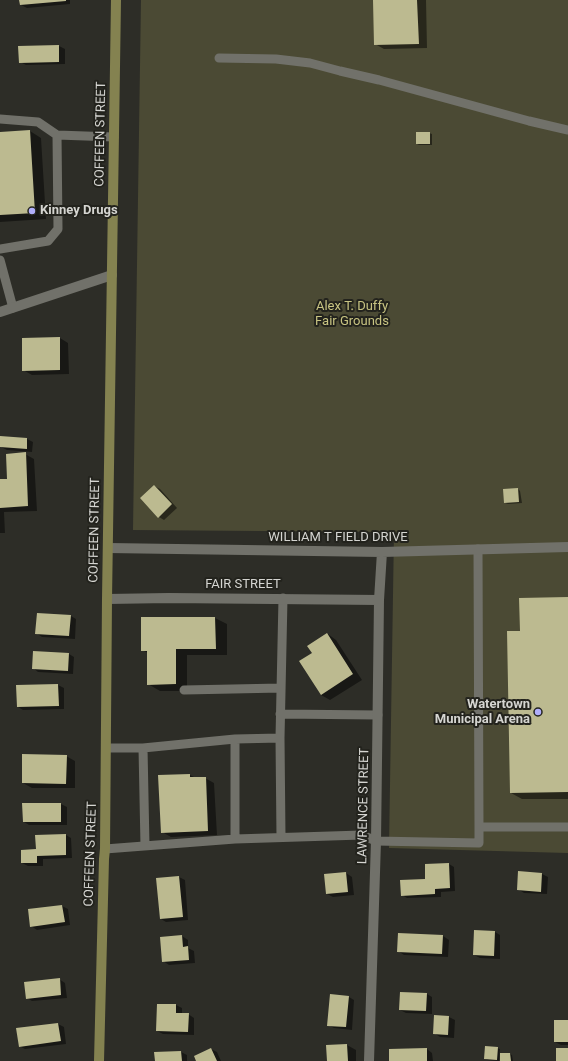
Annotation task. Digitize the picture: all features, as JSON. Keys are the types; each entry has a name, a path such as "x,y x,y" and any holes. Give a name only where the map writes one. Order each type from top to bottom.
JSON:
{"main road":[{"name":"COFFEEN STREET","path":"99,1061 105,849 107,599 116,0"}],"street":[{"path":"0,312 112,275"},
{"name":"WILLIAM T FIELD DRIVE","path":"108,548 382,552 568,547"},
{"name":"LAWRENCE STREET","path":"370,1061 376,841 379,600 382,552"},
{"name":"FAIR STREET","path":"107,599 283,598 379,600"}],"lane":[{"path":"219,58 276,58 310,63 568,130"},
{"path":"0,119 38,122 57,135 114,137"},
{"path":"0,249 48,241 58,229 57,135"},
{"path":"0,260 13,308"},
{"path":"105,849 235,839 362,835 376,841 479,843 478,549"},
{"path":"281,837 280,714 283,598"},
{"path":"184,690 281,688"},
{"path":"280,714 378,715"},
{"path":"106,748 143,748 235,739 280,738"},
{"path":"235,739 235,839"},
{"path":"143,748 145,846"},
{"path":"479,827 568,827"}],"green space":[{"name":"Alex T. Duffy Fair Grounds","path":"141,0 568,0 568,853 389,848 394,532 133,530"}],"building":[{"path":"19,0 66,0 66,1 20,5"},
{"path":"373,0 417,0 419,44 374,45"},
{"path":"59,45 59,62 19,63 18,46"},
{"path":"30,130 35,213 0,215 0,132"},
{"path":"416,132 430,132 430,144 416,144"},
{"path":"60,337 60,370 22,371 22,338"},
{"path":"0,436 27,438 27,449 0,447"},
{"path":"26,452 28,506 0,508 0,479 7,479 6,454"},
{"path":"154,485 172,504 158,518 140,498"},
{"path":"518,488 519,502 504,503 503,489"},
{"name":"Watertown Municipal Arena","path":"568,597 568,792 510,793 507,631 520,631 519,598"},
{"path":"37,613 71,615 69,636 35,634"},
{"path":"141,617 215,617 216,649 176,649 176,684 147,685 147,651 141,651"},
{"path":"327,633 353,674 321,695 299,661 312,653 307,646"},
{"path":"33,651 69,653 68,671 32,669"},
{"path":"58,684 59,706 17,707 16,685"},
{"path":"22,754 67,755 66,784 22,783"},
{"path":"190,774 190,777 206,777 208,831 161,833 158,775"},
{"path":"22,803 61,803 61,822 23,822"},
{"path":"66,834 66,855 37,856 37,863 21,863 21,850 36,849 35,835"},
{"path":"449,863 450,888 435,889 435,894 401,896 400,880 425,879 425,864"},
{"path":"518,871 542,873 541,892 517,890"},
{"path":"346,872 348,892 326,894 324,874"},
{"path":"179,876 183,917 160,919 156,878"},
{"path":"62,905 65,922 30,927 28,909"},
{"path":"474,930 495,931 494,956 473,955"},
{"path":"398,933 443,935 442,954 397,952"},
{"path":"182,935 183,947 188,946 189,960 162,962 160,937"},
{"path":"60,978 61,995 26,999 24,982"},
{"path":"400,992 427,993 426,1011 399,1010"},
{"path":"330,994 349,996 346,1027 327,1026"},
{"path":"157,1004 176,1004 176,1013 189,1013 188,1032 156,1031"},
{"path":"434,1015 449,1016 448,1035 433,1034"},
{"path":"554,1020 568,1020 568,1042 554,1042"},
{"path":"58,1023 61,1041 19,1047 16,1028"},
{"path":"347,1044 348,1061 327,1061 326,1045"},
{"path":"485,1046 498,1047 497,1060 484,1059"},
{"path":"211,1048 217,1061 196,1061 194,1056"},
{"path":"427,1048 427,1061 389,1061 389,1049"},
{"path":"556,1048 568,1048 568,1061 556,1061"},
{"path":"181,1051 182,1061 155,1061 154,1052"},
{"path":"500,1053 510,1053 511,1061 500,1061"}],"place":[{"name":"Kinney Drugs","path":"32,211"},
{"name":"Watertown Municipal Arena","path":"538,712"}]}
